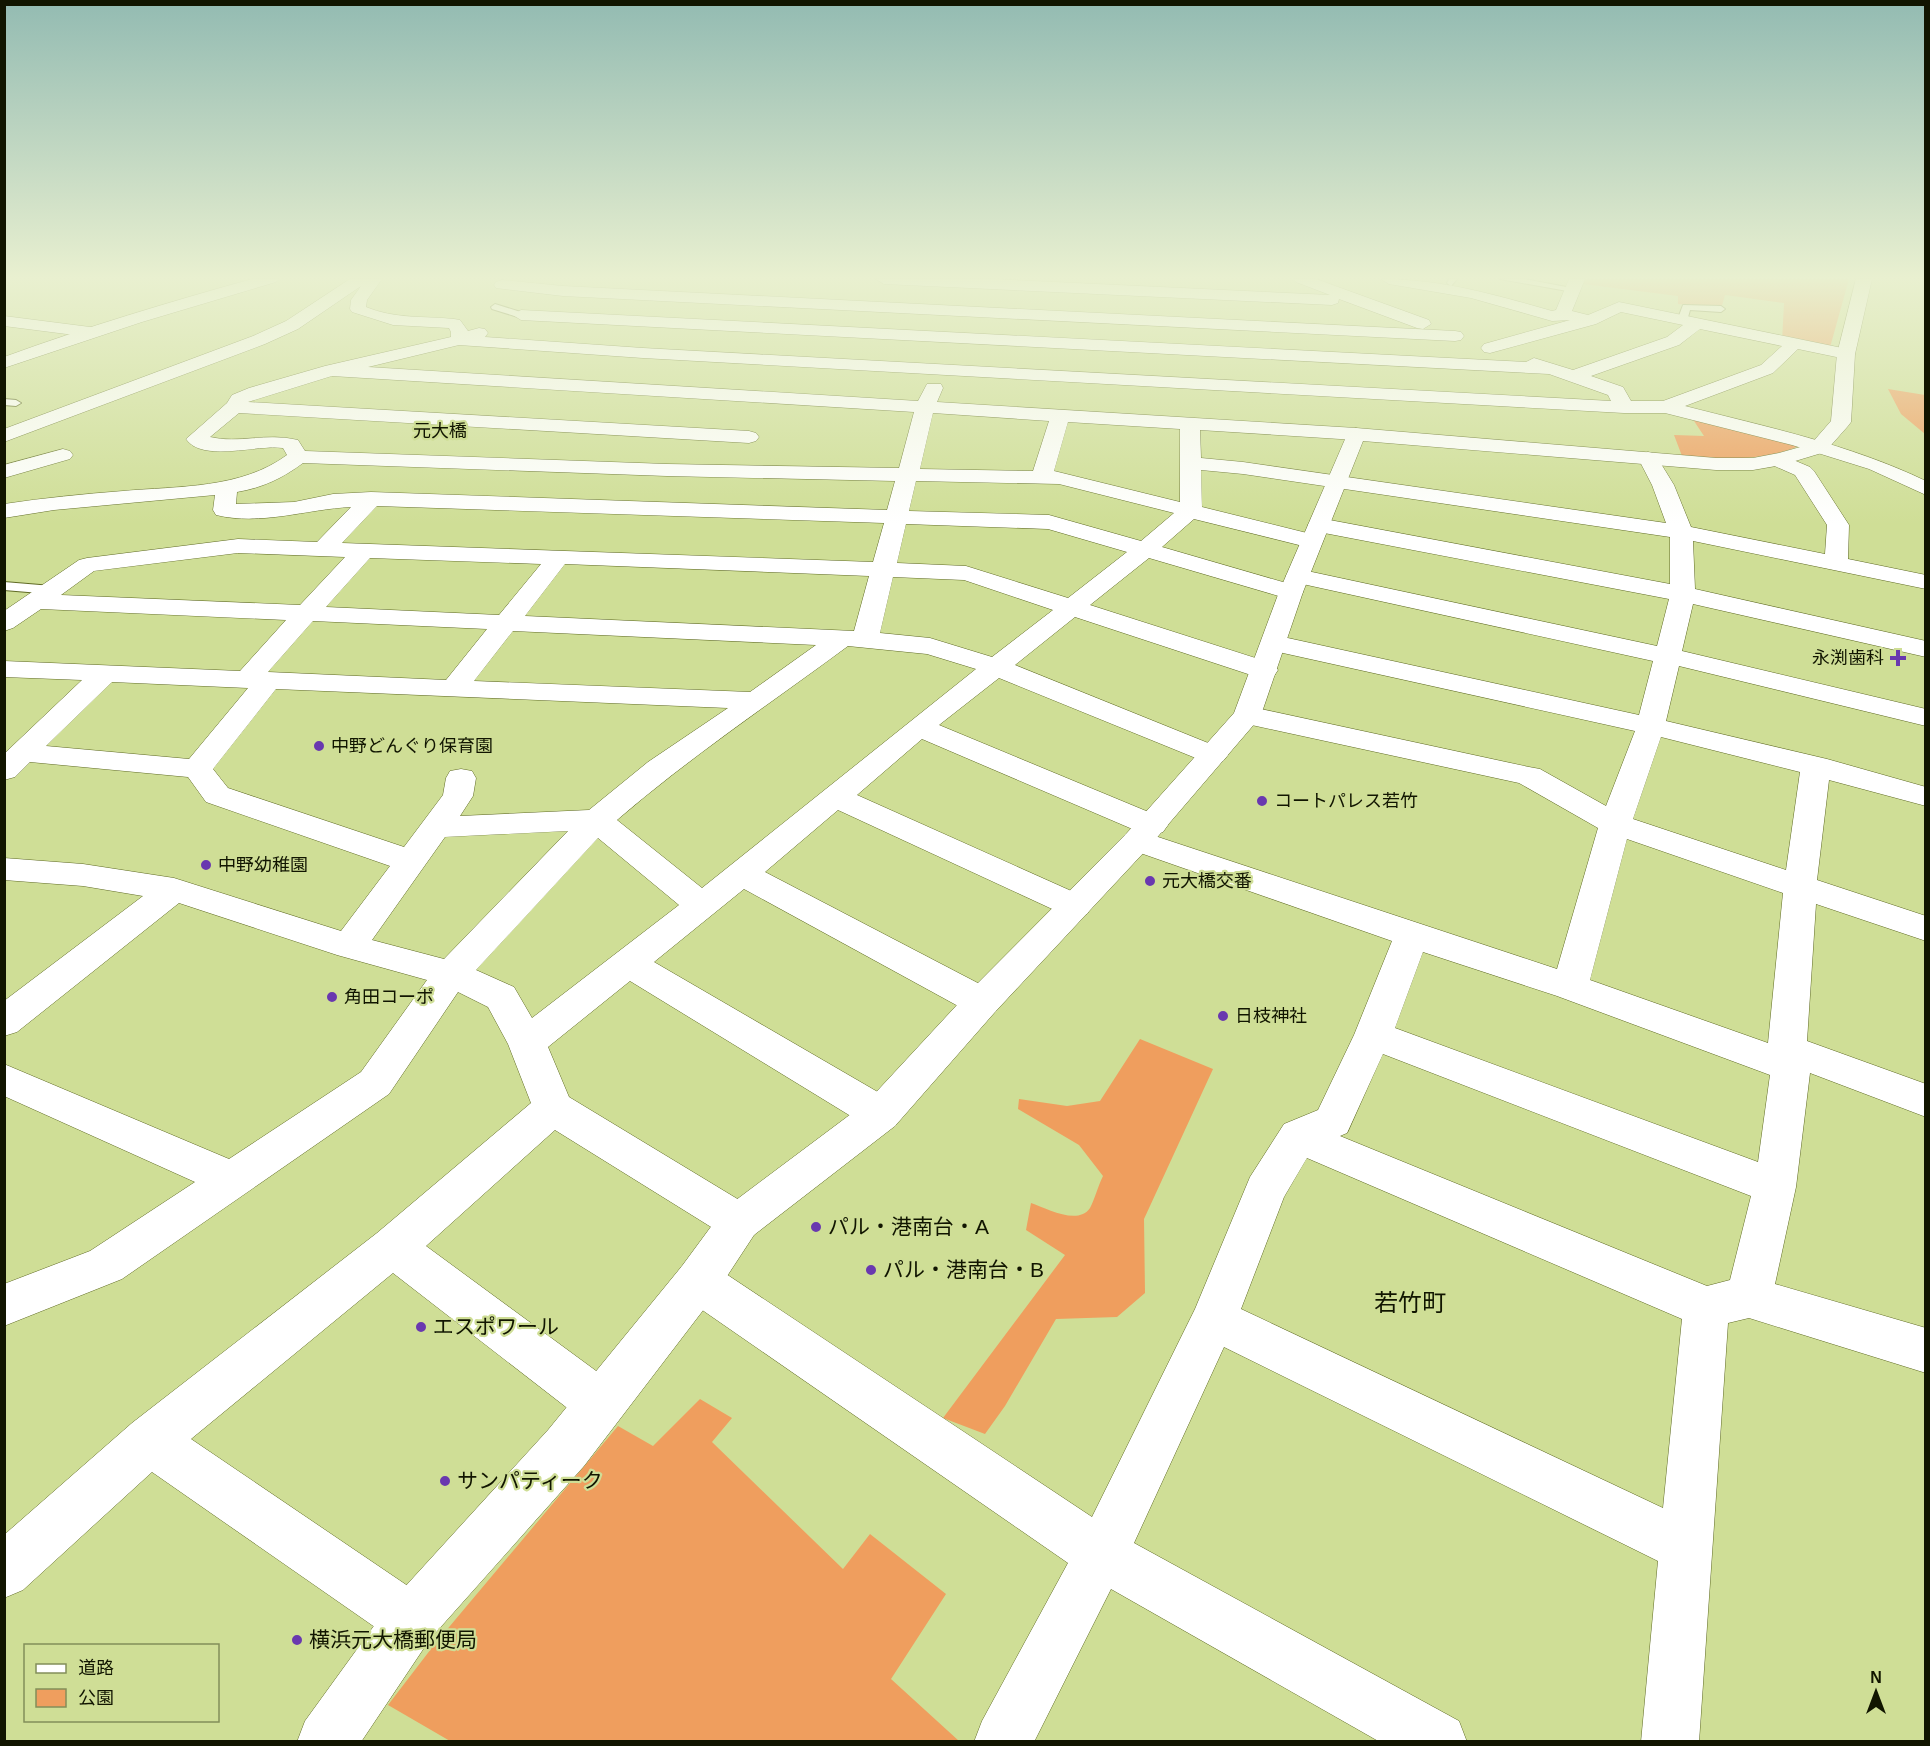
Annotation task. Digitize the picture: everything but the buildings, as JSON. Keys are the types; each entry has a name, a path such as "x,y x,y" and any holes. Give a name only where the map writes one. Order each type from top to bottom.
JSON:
{"street":[{"path":"4,436 204,360"},
{"path":"298,457 291,444 273,440 218,444 205,443 196,439 234,407 239,399 331,370 372,360"},
{"path":"610,388 637,360"},
{"path":"785,360 1260,387 1620,399 1670,405 1876,465 1926,489"},
{"path":"4,1305 106,1265 375,1083 451,974 597,820 659,768 756,701 853,639 881,569 925,407 949,360"},
{"path":"1261,360 1263,428"},
{"path":"1376,360 1554,369"},
{"path":"1528,360 1575,376 1620,399"},
{"path":"1575,376 1618,360"},
{"path":"1670,405 1767,369 1776,360"},
{"path":"331,370 1190,423 1716,464 1753,464 1778,460 1818,448 1840,422 1845,360"},
{"path":"463,501 578,386"},
{"path":"731,470 776,398"},
{"path":"234,407 749,438"},
{"path":"1042,477 1060,415"},
{"path":"526,1043 742,874 919,727 1071,609 1191,510 1190,423"},
{"path":"326,1742 411,1620 566,1448 698,1281 739,1222 881,1114 982,1002 1145,833 1247,715 1294,584 1356,435"},
{"path":"4,472 63,455"},
{"path":"7,508 227,487 263,479 278,472 298,457 667,470 1059,478 1191,510 1315,533 1683,594 1926,649"},
{"path":"1570,987 1615,824 1651,724 1683,594 1682,532 1663,485 1648,458"},
{"path":"1778,460 1803,471 1838,525 1836,563"},
{"path":"1191,463 1243,468 1682,532 1926,582"},
{"path":"623,545 667,470"},
{"path":"227,487 224,510 233,511 294,509 333,501 372,499 1048,522 1146,549 1294,584 1669,656 1926,718"},
{"path":"322,550 372,499"},
{"path":"4,623 87,565 238,546 558,558 623,545 881,569 966,573 1071,609 1269,657 1651,724 1816,765 1926,797"},
{"path":"197,769 306,613 363,551"},
{"path":"454,688 558,558"},
{"path":"44,596 306,613 853,639 930,646 996,667 1213,755"},
{"path":"4,669 756,701"},
{"path":"14,762 105,673"},
{"path":"1247,715 1529,776 1615,824 1926,929"},
{"path":"919,727 1145,833 1412,935 1926,1101"},
{"path":"14,762 197,769"},
{"path":"1670,1742 1685,1546 1728,1302 1774,1187 1789,1058 1800,886 1816,765"},
{"path":"197,769 217,795 410,861"},
{"path":"349,946 458,796 460,778"},
{"path":"836,796 1075,906"},
{"path":"436,827 597,820 700,905"},
{"path":"4,869 82,875 174,889 349,946 451,974 501,997 526,1043 553,1108 739,1222"},
{"path":"742,874 982,1002"},
{"path":"4,1022 174,889"},
{"path":"1003,1742 1101,1554 1214,1319 1265,1190 1298,1136 1333,1121 1372,1035 1412,935"},
{"path":"629,964 881,1114"},
{"path":"1372,1035 1774,1187"},
{"path":"4,1079 231,1179"},
{"path":"4,1571 150,1441 393,1247 553,1108"},
{"path":"1298,1136 1728,1302 1926,1351"},
{"path":"393,1247 601,1404"},
{"path":"698,1281 1101,1554 1438,1742"},
{"path":"1214,1319 1685,1546"},
{"path":"150,1441 411,1620"}],"lane":[{"path":"4,586 44,596"}],"green space":[{"path":"1888,389 1925,395 1925,434 1901,414"},
{"path":"1692,418 1799,446 1756,457 1682,456 1674,435 1704,436"},
{"path":"1140,1039 1213,1069 1144,1219 1145,1293 1117,1317 1056,1319 1005,1406 985,1434 943,1418 1065,1255 1026,1230 1031,1203 1053,1212 1078,1216 1085,1213 1092,1205 1103,1176 1079,1145 1018,1109 1019,1099 1067,1106 1100,1101"},
{"path":"700,1399 732,1418 712,1442 843,1569 870,1534 946,1594 891,1679 959,1741 450,1741 388,1705 434,1645 618,1426 653,1446"}],"place":[{"name":"永渕歯科","path":"1898,658"},
{"name":"中野どんぐり保育園","path":"319,746"},
{"name":"コートパレス若竹","path":"1262,801"},
{"name":"中野幼稚園","path":"206,865"},
{"name":"元大橋交番","path":"1150,881"},
{"name":"角田コーポ","path":"332,997"},
{"name":"日枝神社","path":"1223,1016"},
{"name":"パル・港南台・A","path":"816,1227"},
{"name":"パル・港南台・B","path":"871,1270"},
{"name":"エスポワール","path":"421,1327"},
{"name":"サンパティーク","path":"445,1481"},
{"name":"横浜元大橋郵便局","path":"297,1640"}],"district":[{"name":"元大橋","path":"440,431"},
{"name":"若竹町","path":"1410,1303"}]}
